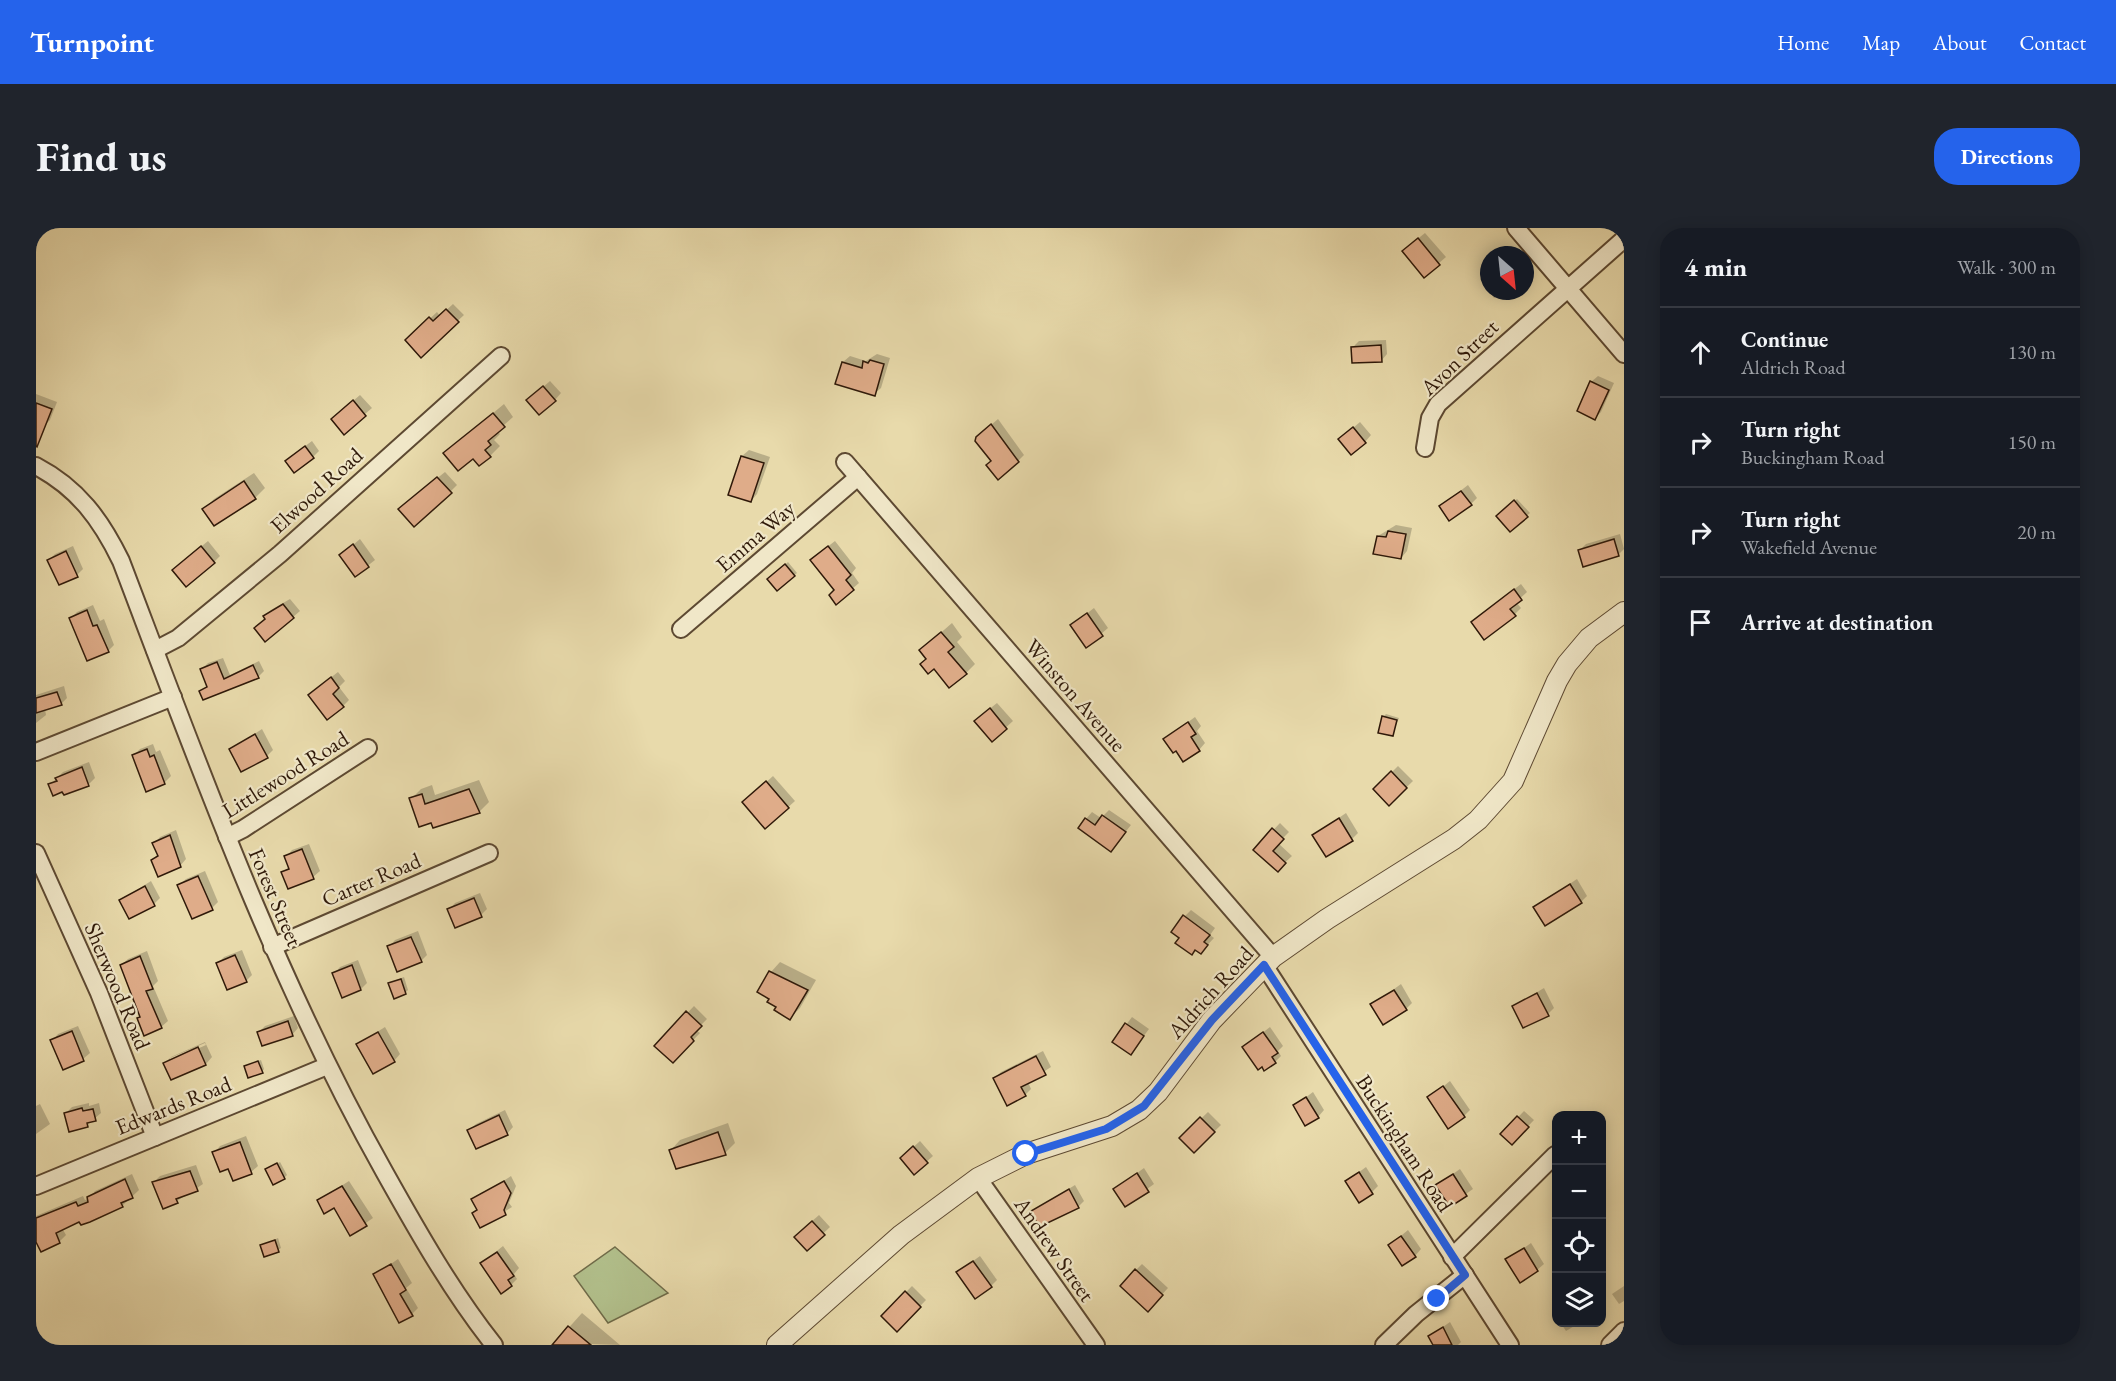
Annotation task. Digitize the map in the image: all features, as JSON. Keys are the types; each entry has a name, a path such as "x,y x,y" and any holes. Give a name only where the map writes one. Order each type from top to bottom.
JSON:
{"street":[{"path":"1516,228 1624,354"},
{"name":"Avon Street","path":"1425,448 1430,417 1436,406 1568,286 1624,239"},
{"name":"Elwood Road","path":"155,650 178,638 280,554 501,356"},
{"name":"Winston Avenue","path":"845,462 1268,961"},
{"name":"Forest Street","path":"36,466 70,487 99,520 121,561 226,837 272,947 327,1066 402,1204 458,1295 494,1345"},
{"name":"Emma Way","path":"681,629 858,477"},
{"name":"Aldrich Road","path":"777,1345 892,1243 978,1178 1026,1154 1106,1129 1134,1114 1158,1092 1212,1020 1268,961 1327,919 1454,839 1491,807 1513,781 1521,767 1557,681 1567,664 1589,638 1624,612"},
{"path":"36,752 173,697"},
{"name":"Littlewood Road","path":"226,837 243,830 368,748"},
{"name":"Carter Road","path":"272,947 489,853"},
{"name":"Sherwood Road","path":"36,854 99,993 155,1137"},
{"name":"Buckingham Road","path":"1268,961 1452,1257 1510,1345"},
{"name":"Edwards Road","path":"36,1186 327,1066"},
{"path":"1452,1257 1552,1158"},
{"name":"Andrew Street","path":"978,1178 1096,1345"},
{"path":"1384,1345 1416,1314 1465,1275"},
{"path":"1610,1345 1624,1331"}],"green space":[{"path":"615,1247 668,1293 608,1323 574,1276"}],"building":[{"path":"1418,238 1440,265 1424,278 1402,251"},
{"path":"446,309 459,322 421,358 405,340 429,317 433,321"},
{"path":"1381,345 1382,362 1352,363 1351,347"},
{"path":"870,360 884,364 875,396 835,384 842,362 862,368 863,361 868,363"},
{"path":"1590,381 1609,390 1595,420 1577,411"},
{"path":"543,386 556,401 539,415 526,400"},
{"path":"353,400 366,416 344,435 331,419"},
{"path":"36,403 52,409 37,447 36,446"},
{"path":"493,413 505,427 488,441 491,445 485,450 491,457 479,466 473,459 458,471 443,453"},
{"path":"991,424 1019,462 998,480 986,465 991,461 975,441 976,437"},
{"path":"1353,427 1366,443 1351,455 1338,439"},
{"path":"305,446 314,458 294,473 285,461"},
{"path":"741,456 764,463 751,502 728,495"},
{"path":"437,477 452,493 414,527 398,509"},
{"path":"244,481 256,499 214,526 202,509"},
{"path":"1461,491 1472,505 1449,521 1439,506"},
{"path":"1514,500 1528,517 1510,532 1496,516"},
{"path":"1388,531 1406,534 1401,559 1373,554 1377,536 1386,537"},
{"path":"1614,539 1619,556 1583,567 1578,550"},
{"path":"353,544 369,567 355,577 339,555"},
{"path":"201,546 215,563 186,587 172,570"},
{"path":"828,546 851,575 846,580 854,590 836,605 829,595 834,590 810,560"},
{"path":"66,551 78,577 59,585 47,560"},
{"path":"785,564 795,576 777,591 767,579"},
{"path":"1514,589 1522,600 1510,609 1516,616 1484,640 1471,622"},
{"path":"283,604 294,618 265,642 254,628 265,619 263,616"},
{"path":"87,610 93,626 97,625 109,652 87,661 69,618"},
{"path":"1087,613 1103,636 1086,648 1070,625"},
{"path":"941,632 954,647 948,652 967,674 949,688 934,669 928,674 920,664 926,659 919,650"},
{"path":"217,662 224,679 253,665 259,678 203,700 199,691 207,687 200,669"},
{"path":"331,677 339,688 333,694 344,707 327,720 308,695"},
{"path":"57,692 62,705 36,713 36,698"},
{"path":"990,708 1007,729 992,742 974,721"},
{"path":"1382,716 1397,720 1393,736 1378,733"},
{"path":"1188,722 1196,734 1191,737 1200,751 1183,762 1176,751 1173,753 1163,739"},
{"path":"255,734 268,758 241,772 229,749"},
{"path":"147,749 150,757 154,755 165,784 146,792 132,755"},
{"path":"82,767 89,786 64,795 62,792 53,796 48,784 57,781 55,778"},
{"path":"1391,771 1407,788 1389,806 1373,789"},
{"path":"766,781 789,808 765,829 742,802"},
{"path":"469,789 480,813 433,828 431,823 419,827 409,798 422,794 425,804"},
{"path":"1102,815 1126,832 1111,852 1078,828 1085,818 1095,825"},
{"path":"1339,818 1353,841 1326,857 1312,835"},
{"path":"1272,828 1284,839 1273,851 1286,863 1278,872 1253,850"},
{"path":"170,835 181,867 158,877 151,860 158,856 152,843"},
{"path":"302,849 314,879 288,889 281,872 289,869 284,856"},
{"path":"198,876 213,910 192,919 177,885"},
{"path":"1570,884 1582,903 1545,926 1533,907"},
{"path":"145,886 155,906 129,919 119,900"},
{"path":"474,898 482,917 455,928 447,909"},
{"path":"1183,915 1210,935 1204,942 1208,945 1201,954 1195,950 1192,955 1175,943 1179,938 1171,932"},
{"path":"411,937 422,962 397,972 387,946"},
{"path":"235,955 247,982 227,990 216,963"},
{"path":"140,956 153,989 146,991 162,1028 144,1036 137,1018 140,1017 120,965"},
{"path":"352,965 361,990 342,998 332,973"},
{"path":"769,971 808,990 790,1020 774,1010 776,1007 767,1002 769,999 757,992"},
{"path":"401,979 406,994 394,999 388,983"},
{"path":"1394,990 1407,1010 1383,1025 1370,1004"},
{"path":"1537,993 1549,1016 1523,1028 1512,1006"},
{"path":"686,1011 702,1026 691,1037 694,1041 673,1063 654,1046"},
{"path":"288,1021 293,1036 262,1046 257,1032"},
{"path":"1125,1023 1144,1036 1131,1055 1112,1042"},
{"path":"72,1031 84,1061 63,1070 50,1040"},
{"path":"378,1032 395,1062 373,1074 356,1044"},
{"path":"1263,1032 1278,1053 1272,1057 1276,1063 1264,1071 1262,1067 1258,1070 1242,1047"},
{"path":"198,1047 206,1065 171,1080 163,1063"},
{"path":"1036,1056 1046,1075 1021,1087 1026,1096 1007,1106 993,1078"},
{"path":"258,1061 263,1073 248,1078 244,1066"},
{"path":"1443,1086 1465,1117 1448,1129 1427,1097"},
{"path":"1306,1097 1319,1118 1305,1126 1293,1105"},
{"path":"82,1108 83,1111 93,1109 96,1121 87,1123 88,1127 69,1132 64,1113"},
{"path":"499,1115 508,1135 476,1149 467,1130"},
{"path":"1517,1116 1529,1127 1512,1145 1500,1134"},
{"path":"1200,1117 1215,1132 1194,1153 1179,1138"},
{"path":"718,1132 726,1155 676,1169 669,1150"},
{"path":"240,1142 252,1174 233,1181 228,1169 220,1172 212,1152"},
{"path":"913,1146 928,1163 914,1175 900,1158"},
{"path":"277,1163 285,1179 273,1185 265,1169"},
{"path":"190,1171 198,1191 176,1199 178,1203 163,1209 152,1182"},
{"path":"1359,1172 1373,1194 1359,1203 1345,1181"},
{"path":"1137,1173 1149,1192 1125,1207 1113,1189"},
{"path":"1453,1174 1467,1196 1450,1207 1435,1185"},
{"path":"125,1179 133,1198 121,1203 123,1207 90,1222 81,1225 79,1222 56,1233 60,1243 41,1252 36,1242 36,1218 76,1202 78,1206 88,1202 87,1197"},
{"path":"504,1181 511,1193 504,1210 506,1215 480,1228 472,1213 477,1210 471,1199"},
{"path":"342,1186 367,1226 350,1236 334,1208 324,1214 317,1200"},
{"path":"1069,1189 1079,1208 1039,1227 1031,1211"},
{"path":"812,1221 825,1235 807,1251 794,1237"},
{"path":"1401,1236 1416,1257 1402,1266 1388,1245"},
{"path":"275,1240 279,1252 264,1257 260,1245"},
{"path":"1524,1248 1538,1271 1520,1283 1505,1259"},
{"path":"497,1252 514,1276 508,1280 512,1286 501,1294 480,1263"},
{"path":"973,1261 992,1287 975,1299 956,1272"},
{"path":"391,1264 406,1290 400,1294 413,1316 399,1323 373,1274"},
{"path":"1135,1269 1163,1295 1148,1312 1120,1286"},
{"path":"905,1291 921,1307 897,1332 881,1316"},
{"path":"568,1326 591,1345 552,1345"},
{"path":"1443,1327 1452,1345 1433,1345 1428,1336"}],"route":[{"path":"1026,1154 1106,1129 1118,1124 1144,1106 1158,1092 1212,1020 1264,965 1465,1275 1437,1299"}]}
